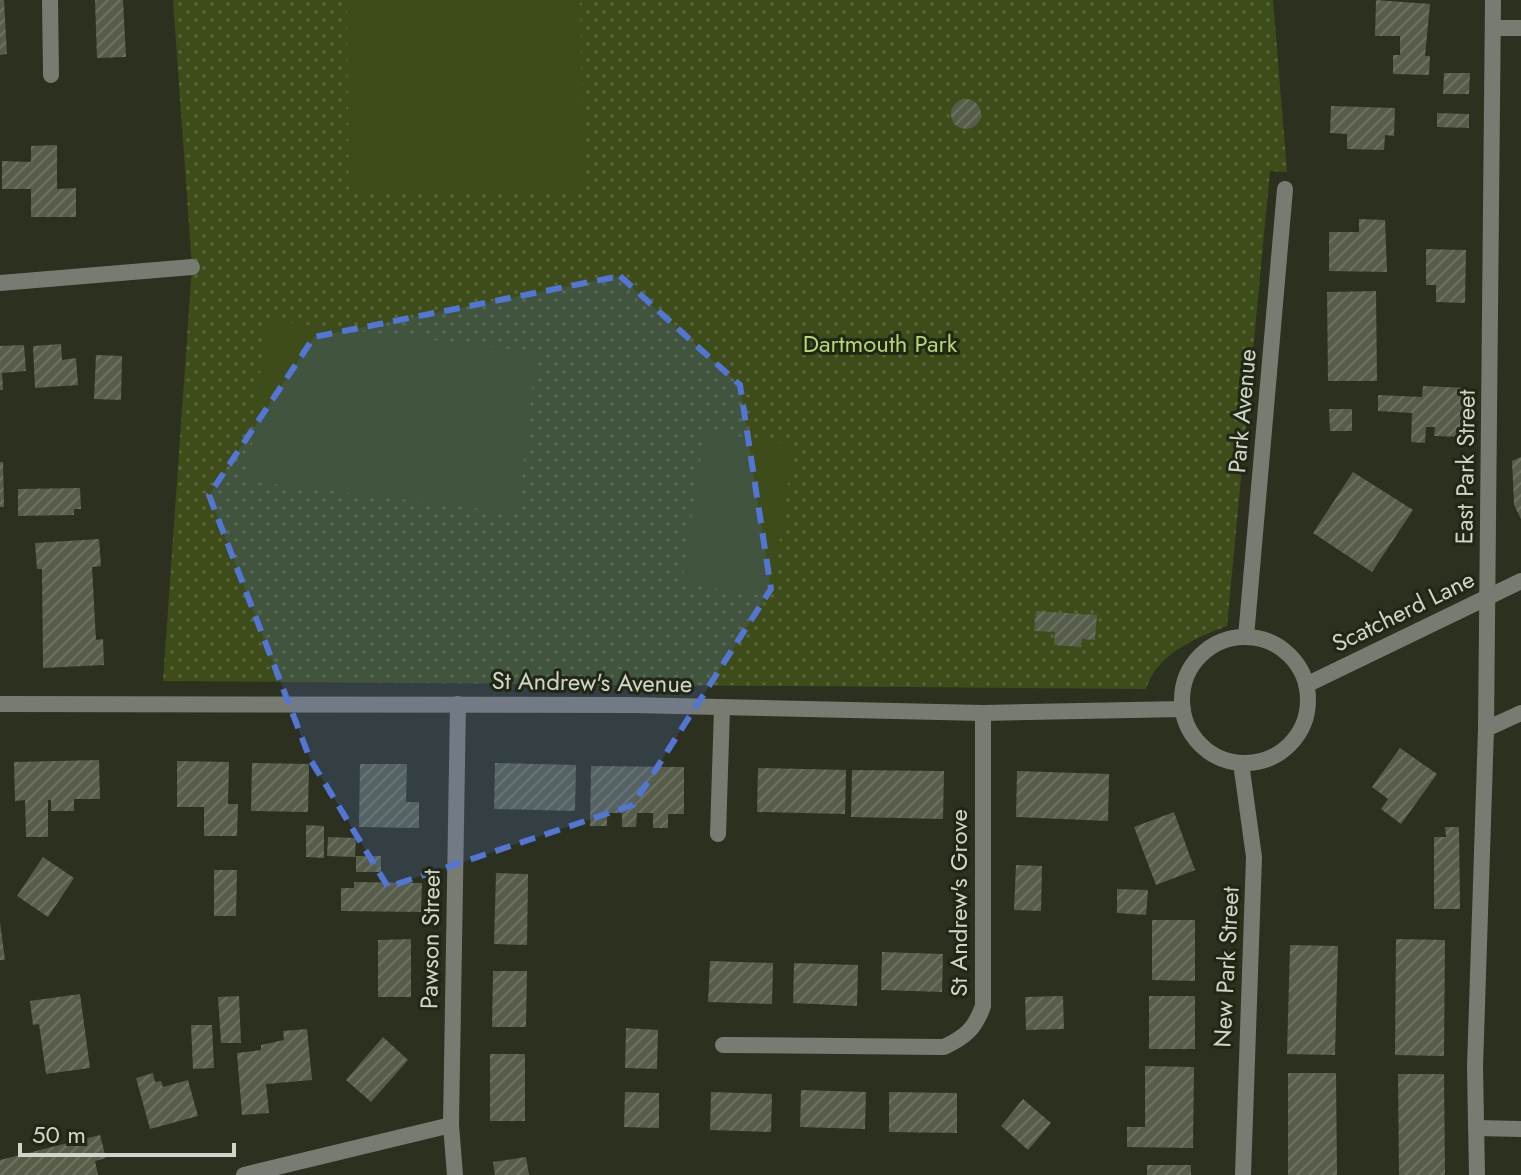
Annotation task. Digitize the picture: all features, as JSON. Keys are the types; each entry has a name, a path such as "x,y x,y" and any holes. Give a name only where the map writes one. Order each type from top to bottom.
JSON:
{"street":[{"path":"50,0 51,75"},
{"name":"East Park Street","path":"1477,1175 1486,729 1493,0"},
{"path":"1493,28 1521,28"},
{"name":"Park Avenue","path":"1246,637 1285,189"},
{"path":"0,283 192,267"},
{"name":"Scatcherd Lane","path":"1306,685 1521,581"},
{"path":"1246,637 1266,641 1284,651 1298,666 1306,685 1308,701 1301,728 1281,752 1264,760 1241,763 1220,758 1201,745 1189,729 1183,709 1184,683 1201,654 1222,641 1246,637"},
{"name":"St Andrew's Avenue","path":"0,704 458,704 983,713 1183,709"},
{"name":"Pawson Street","path":"455,1175 451,1125 458,704"},
{"path":"718,834 722,708"},
{"name":"St Andrew's Grove","path":"723,1045 944,1047 965,1037 977,1023 983,1006 983,713"},
{"path":"1486,729 1521,713"},
{"name":"New Park Street","path":"1241,763 1254,857 1243,1175"},
{"path":"244,1175 451,1125"},
{"path":"1476,1128 1521,1129"}],"highlighted area":[{"path":"620,276 740,385 771,589 633,805 388,887 310,759 209,495 314,337"}],"green space":[{"name":"Dartmouth Park","path":"173,0 1273,0 1287,172 1270,171 1227,626 1190,642 1168,657 1151,677 1146,689 163,681 192,267"},
{"path":"347,0 580,0 583,190 349,192"},
{"path":"266,320 536,352 518,513 248,481"},
{"path":"705,431 794,445 771,597 682,583"}],"building":[{"path":"0,0 4,0 7,54 0,55"},
{"path":"95,0 123,0 126,57 97,58"},
{"path":"1376,0 1430,4 1425,56 1430,56 1429,75 1393,74 1393,55 1400,55 1400,36 1375,36"},
{"path":"1444,73 1470,73 1469,94 1443,94"},
{"path":"966,99 977,103 981,114 977,125 966,129 955,125 951,114 955,103"},
{"path":"1331,106 1395,108 1394,136 1385,135 1384,150 1347,149 1347,134 1330,133"},
{"path":"1437,113 1469,114 1469,128 1437,127"},
{"path":"57,145 57,189 76,188 76,217 31,217 31,189 2,189 2,161 31,162 31,146"},
{"path":"1359,219 1385,220 1387,272 1329,271 1329,232 1359,232"},
{"path":"1426,249 1466,250 1465,303 1436,302 1436,285 1426,285"},
{"path":"1376,291 1377,381 1328,381 1327,292"},
{"path":"61,344 62,360 76,358 78,385 35,388 33,346"},
{"path":"24,345 26,371 2,373 3,390 0,390 0,346"},
{"path":"96,355 122,356 121,400 94,399"},
{"path":"1423,386 1467,388 1464,437 1434,436 1435,427 1426,427 1425,443 1411,442 1412,413 1378,411 1378,395 1422,397"},
{"path":"1329,409 1352,409 1352,431 1330,431"},
{"path":"1521,457 1521,519 1514,505 1512,461"},
{"path":"0,462 3,462 4,507 0,507"},
{"path":"1353,472 1413,510 1372,572 1313,533"},
{"path":"80,488 81,509 74,509 74,515 18,516 18,489"},
{"path":"99,539 101,566 92,567 96,640 103,639 104,665 43,668 42,569 37,569 35,543"},
{"path":"1036,611 1097,615 1095,640 1082,639 1081,647 1054,645 1055,632 1034,631"},
{"path":"1400,748 1437,774 1401,824 1381,809 1388,799 1372,787"},
{"path":"99,760 100,799 74,799 74,811 51,811 51,800 48,800 48,837 26,837 25,800 15,801 14,762"},
{"path":"177,761 229,762 228,804 238,804 237,836 204,836 204,807 177,807"},
{"path":"252,763 309,764 308,812 251,811"},
{"path":"495,763 576,765 575,811 494,809"},
{"path":"360,764 407,764 406,802 419,802 419,828 359,827"},
{"path":"591,766 684,767 684,814 668,814 668,828 653,828 653,813 637,813 636,827 622,827 622,813 607,813 607,826 590,826"},
{"path":"758,768 846,770 845,814 757,812"},
{"path":"852,770 944,771 943,819 851,817"},
{"path":"1017,771 1109,774 1108,821 1016,817"},
{"path":"1174,812 1195,870 1156,885 1134,827"},
{"path":"306,825 324,826 324,858 306,857"},
{"path":"1445,827 1459,827 1460,909 1434,909 1434,837 1446,837"},
{"path":"328,837 356,838 355,857 327,856"},
{"path":"356,856 381,856 381,872 356,872"},
{"path":"43,857 74,878 48,917 17,896"},
{"path":"1016,865 1042,866 1041,911 1014,910"},
{"path":"214,870 237,870 236,916 214,916"},
{"path":"496,873 528,874 527,945 494,944"},
{"path":"354,882 422,883 421,912 341,911 341,888 354,888"},
{"path":"1117,889 1148,890 1146,915 1117,913"},
{"path":"1152,920 1195,920 1195,981 1152,980"},
{"path":"0,922 5,960 0,960"},
{"path":"411,939 411,997 378,997 378,940"},
{"path":"1396,939 1445,940 1444,1056 1395,1055"},
{"path":"1290,945 1338,946 1335,1055 1287,1054"},
{"path":"882,952 943,954 942,992 881,990"},
{"path":"710,961 773,963 772,1004 708,1002"},
{"path":"794,963 858,965 857,1006 793,1003"},
{"path":"493,971 527,971 526,1027 492,1027"},
{"path":"80,994 90,1068 46,1074 39,1024 33,1025 30,1001"},
{"path":"239,996 241,1043 221,1043 218,997"},
{"path":"1063,996 1064,1029 1026,1030 1025,997"},
{"path":"1149,996 1195,996 1195,1049 1149,1049"},
{"path":"191,1025 212,1025 214,1068 193,1069"},
{"path":"626,1028 658,1030 657,1069 625,1068"},
{"path":"307,1029 312,1080 266,1084 269,1113 242,1115 237,1053 261,1050 261,1045 284,1040 283,1031"},
{"path":"383,1037 408,1060 371,1102 346,1080"},
{"path":"490,1054 525,1054 525,1121 490,1121"},
{"path":"1145,1066 1194,1067 1193,1148 1127,1147 1127,1127 1145,1127"},
{"path":"153,1073 155,1082 161,1081 163,1087 188,1080 198,1116 150,1129 136,1078"},
{"path":"1288,1073 1336,1073 1337,1175 1288,1175"},
{"path":"1398,1074 1444,1074 1445,1175 1399,1175"},
{"path":"801,1090 866,1092 865,1129 800,1127"},
{"path":"625,1092 659,1093 659,1128 624,1127"},
{"path":"711,1092 772,1094 771,1132 710,1130"},
{"path":"889,1092 957,1093 957,1133 889,1132"},
{"path":"1023,1099 1051,1123 1028,1150 1001,1126"},
{"path":"100,1135 106,1158 95,1161 98,1175 0,1175 0,1160"},
{"path":"526,1157 529,1175 495,1175 493,1162"},
{"path":"1147,1165 1191,1165 1191,1175 1147,1175"}]}
